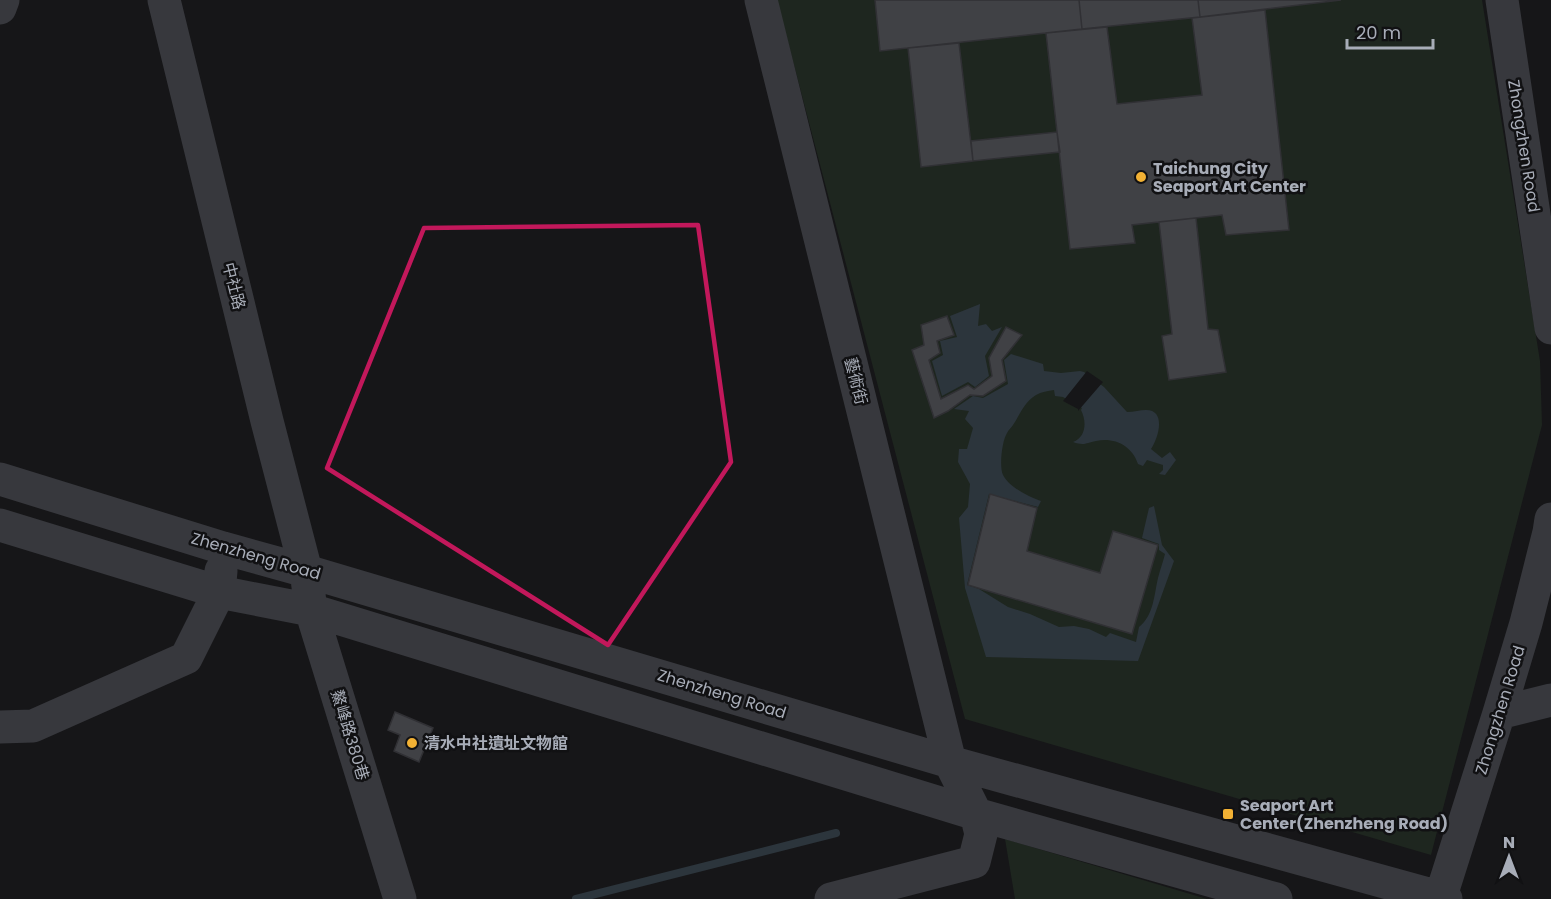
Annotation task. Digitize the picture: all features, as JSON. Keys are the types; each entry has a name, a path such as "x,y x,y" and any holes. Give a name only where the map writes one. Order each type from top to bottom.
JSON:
{"street":[{"path":"0,8 3,0"},
{"name":"中社路","path":"164,0 264,409 306,570"},
{"name":"藝術街","path":"761,0 950,762 976,814"},
{"name":"Zhongzhen Road","path":"1502,0 1551,328"},
{"name":"Zhenzheng Road","path":"0,479 223,548 306,570 950,762 1442,898"},
{"name":"Zhongzhen Road","path":"1442,898 1526,624 1551,519"},
{"path":"0,525 219,592 311,610 976,814 1276,899"},
{"path":"0,727 33,726 186,658 219,592 223,548"},
{"name":"鰲峰路380巷","path":"306,570 311,610 400,899"},
{"path":"1499,713 1551,700"},
{"path":"840,898 974,862 981,834 976,814"}],"highlighted area":[{"path":"698,225 731,462 608,645 327,468 424,228"}],"shaded area":[{"path":"777,0 1482,0 1540,361 1542,425 1431,855 965,719"},
{"path":"980,304 978,326 986,324 992,331 1002,327 985,356 989,376 975,387 968,382 942,396 932,361 943,355 940,341 957,337 950,316"},
{"path":"1011,354 1043,364 1044,371 1084,372 1104,387 1127,412 1153,411 1159,420 1159,426 1151,449 1162,458 1170,452 1176,460 1165,475 1159,474 1163,470 1163,465 1147,460 1143,466 1138,464 1132,452 1122,444 1110,440 1082,444 1073,442 1083,433 1082,408 1063,397 1055,396 1054,390 1036,395 1025,405 1005,437 1001,466 1003,475 1010,484 1041,501 1038,507 989,494 967,585 979,589 1008,607 1059,627 1074,626 1089,629 1106,637 1110,633 1136,642 1139,627 1151,611 1165,554 1159,550 1159,544 1142,538 1149,508 1154,506 1162,545 1174,561 1138,661 986,657 965,588 959,518 968,507 970,484 958,462 959,449 967,449 973,428 965,419 969,411 954,409 973,396 983,398 1008,384 1004,360"},
{"path":"1005,839 1207,899 1015,899"}],"pier":[{"path":"1087,371 1103,382 1078,411 1063,401"}],"building":[{"path":"875,0 1079,0 1082,29 880,51"},
{"path":"1079,0 1198,0 1200,17 1082,29"},
{"path":"1198,0 1341,0 1200,17"},
{"path":"1265,10 1289,230 1226,235 1222,215 1132,225 1135,243 1070,249 1046,33 1107,27 1117,104 1202,95 1192,18"},
{"path":"959,43 973,161 921,167 908,48"},
{"path":"1057,132 1060,152 973,161 971,141"},
{"path":"1196,218 1208,329 1218,330 1226,372 1169,380 1162,336 1172,334 1159,222"},
{"path":"947,316 954,335 937,341 940,353 929,360 941,399 968,385 974,389 992,376 989,358 1006,327 1022,335 1002,360 1006,381 983,396 970,395 934,418 912,350 924,345 921,325"},
{"path":"990,494 1037,508 1027,551 1100,573 1113,531 1158,545 1132,634 968,585"},
{"name":"清水中社遺址文物館","path":"395,712 433,728 419,762 394,751 400,735 388,730"}],"waterway":[{"path":"576,899 836,833"}],"place":[{"name":"Taichung City Seaport Art Center","path":"1141,177"},
{"name":"清水中社遺址文物館","path":"412,743"},
{"name":"Seaport Art Center(Zhenzheng Road)","path":"1228,814"}]}
